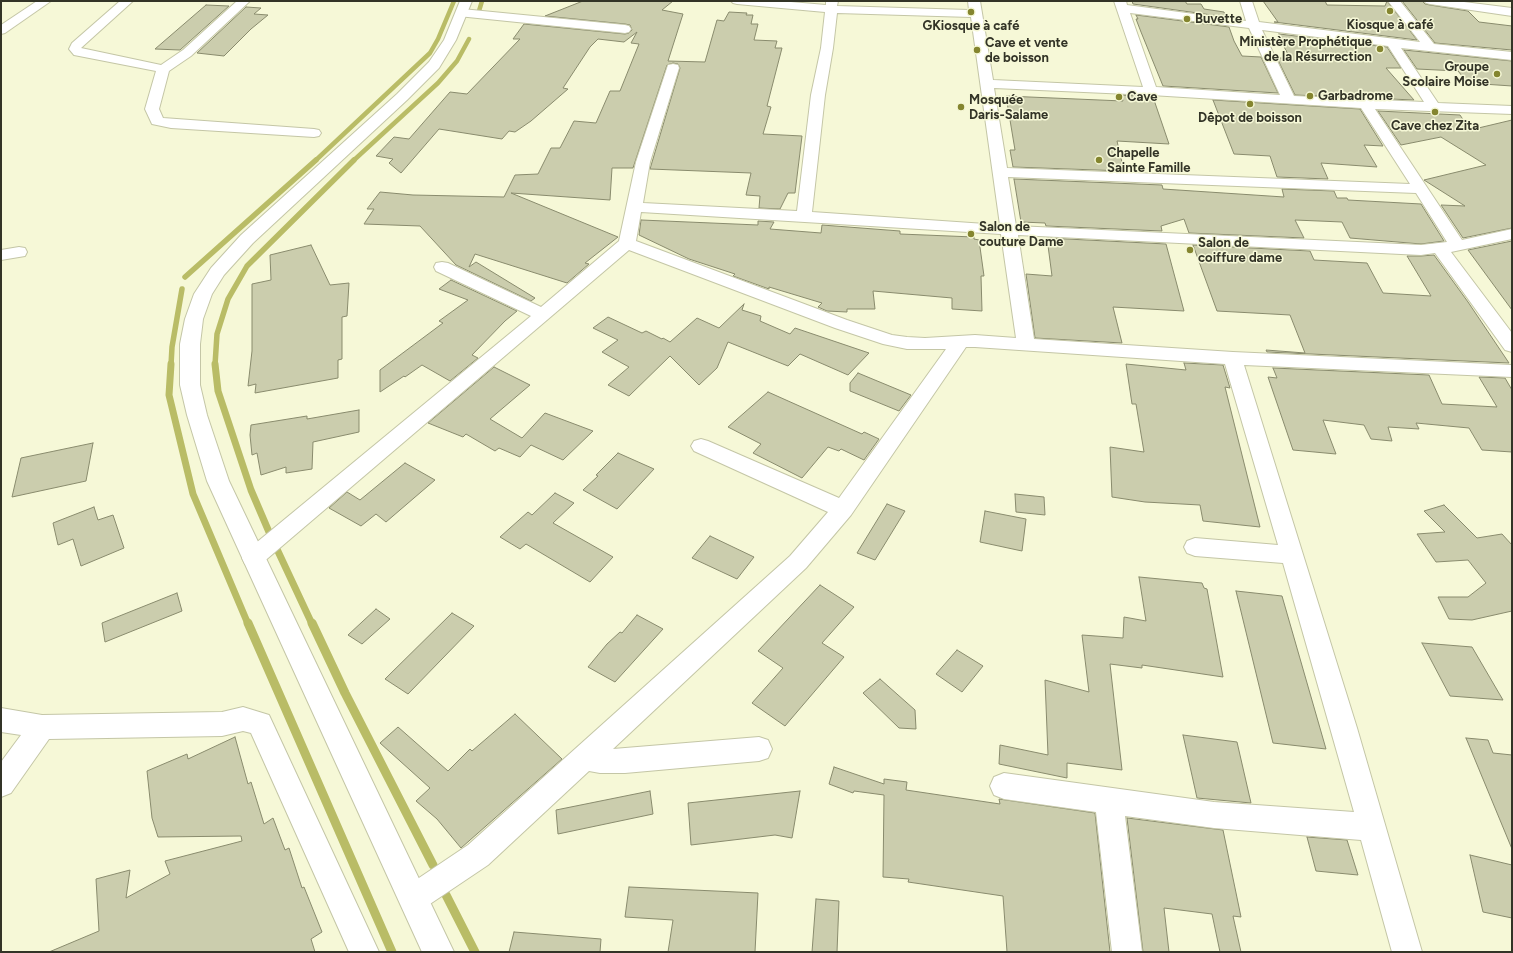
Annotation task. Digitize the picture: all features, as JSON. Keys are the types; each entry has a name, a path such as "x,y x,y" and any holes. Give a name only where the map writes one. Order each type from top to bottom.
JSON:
{"street":[{"path":"1,30 45,1"},
{"path":"127,1 76,46 75,49 78,52 163,68 187,53 244,1"},
{"path":"737,1 832,5 974,7 1026,345"},
{"path":"1246,1 1254,25 1288,99"},
{"path":"1394,1 1430,47"},
{"path":"1430,1 1512,12"},
{"path":"1151,91 1121,4 1254,25 1392,43 1512,56"},
{"path":"804,216 818,95 827,48 832,5"},
{"path":"438,952 218,481 197,415 190,385 190,344 194,320 203,294 217,272 247,240 402,97 434,65 450,40 464,7 625,29"},
{"path":"1392,43 1434,107"},
{"path":"163,68 152,109 157,121 170,124 314,133"},
{"path":"253,558 627,243 643,162 673,68"},
{"path":"986,84 1151,91 1365,104 1512,110"},
{"path":"1365,104 1458,246"},
{"path":"999,172 1420,189"},
{"path":"634,207 804,216 1008,230 1421,250 1458,246 1512,234"},
{"path":"627,243 841,324 888,340 925,344 975,341 1233,358 1512,371"},
{"path":"1440,249 1512,346"},
{"path":"1,255 19,252"},
{"path":"442,267 543,315"},
{"path":"414,898 478,855 798,562 843,509 960,342"},
{"path":"1233,358 1372,827 1407,952"},
{"path":"701,446 843,509"},
{"path":"1195,547 1292,555"},
{"path":"1,720 42,727 222,724 242,720 260,723 364,952"},
{"path":"1,784 42,727"},
{"path":"584,758 600,761 625,761 759,749"},
{"path":"1004,786 1214,815 1372,827"},
{"path":"1109,801 1127,952"}],"building":[{"path":"583,1 673,1 662,10 683,14 668,61 705,62 717,20 724,21 729,12 747,13 746,15 753,15 751,24 758,24 754,40 777,41 775,48 782,48 767,106 771,107 763,134 802,136 795,193 788,193 780,209 759,208 760,196 746,195 751,173 650,169 680,68 678,64 673,63 667,65 633,168 612,168 610,200 511,193 618,237 585,263 589,264 567,283 475,254 469,267 476,262 535,298 531,301 456,265 420,226 364,224 374,209 367,209 380,192 413,195 504,197 515,175 538,174 551,148 560,148 574,121 596,123 610,91 620,91 639,44 631,43 637,32 624,42 598,39 590,47 563,88 568,89 531,121 515,132 509,131 502,139 439,129 401,173 389,163 393,159 376,156 394,137 409,139 450,92 467,94 520,39 513,39 524,24 625,34 632,30 630,25 625,24 545,16"},
{"path":"1132,1 1185,1 1187,4 1201,4 1204,9 1224,12 1226,17 1133,4"},
{"path":"1263,1 1325,1 1327,5 1385,6 1387,1 1417,40 1274,22 1278,22"},
{"path":"1402,1 1422,1 1425,4 1468,11 1479,22 1512,26 1512,50 1435,43"},
{"path":"206,5 229,6 180,50 155,49"},
{"path":"246,7 261,8 254,14 268,15 251,29 224,56 197,53"},
{"path":"1136,15 1229,27 1242,56 1261,57 1278,93 1163,86 1136,19 1138,19"},
{"path":"1279,34 1387,47 1401,68 1386,68 1414,100 1295,95 1277,58 1290,58"},
{"path":"1404,50 1512,61 1512,86 1468,83 1458,71 1417,69"},
{"path":"1121,95 1153,97 1169,144 1117,141 1124,171 1013,167 1010,150 1015,150 1006,96 1123,101"},
{"path":"1213,100 1360,109 1383,146 1364,145 1377,167 1321,163 1328,179 1277,177 1270,156 1234,154"},
{"path":"1378,111 1460,115 1470,130 1512,120 1512,228 1463,238 1441,205 1465,206 1424,180 1486,165 1441,137 1401,145"},
{"path":"1014,179 1162,185 1163,189 1284,197 1282,189 1334,191 1337,198 1347,198 1348,200 1421,204 1444,241 1421,244 1350,238 1342,222 1295,220 1304,238 1189,233 1184,219 1161,226 1162,231 1046,226 1045,223 1021,222"},
{"path":"641,220 758,225 758,221 774,222 770,229 821,233 822,225 900,231 900,234 974,237 974,239 979,240 984,276 981,276 982,311 952,309 952,298 873,291 875,309 847,309 847,312 827,311 818,307 822,303 769,287 769,289 733,276 735,274 689,259 639,235"},
{"path":"1047,238 1166,244 1184,311 1113,307 1122,343 1035,338 1026,274 1052,276"},
{"path":"1512,241 1512,310 1468,250"},
{"path":"311,245 330,285 349,283 347,316 342,317 342,359 338,360 338,378 255,393 256,384 248,386 252,351 252,284 271,280 270,255"},
{"path":"1193,245 1310,251 1314,260 1367,263 1383,293 1431,296 1407,256 1434,255 1509,363 1267,352 1266,350 1305,353 1290,315 1217,311"},
{"path":"451,280 517,311 505,321 472,355 478,358 450,381 422,365 380,392 380,370 443,323 439,321 468,300 439,289"},
{"path":"744,304 742,310 761,316 760,321 790,334 795,328 869,353 848,375 800,354 788,366 728,342 717,368 699,385 670,356 629,396 608,385 629,367 602,352 618,340 593,328 608,317 642,333 646,331 670,342 697,318 719,328"},
{"path":"1184,363 1223,365 1230,388 1225,387 1260,527 1203,521 1200,505 1145,502 1112,497 1110,447 1144,452 1136,404 1132,404 1126,364 1186,370"},
{"path":"494,367 530,385 490,419 522,438 545,413 593,431 563,460 531,445 520,457 499,448 495,451 466,434 463,437 428,423"},
{"path":"1273,368 1429,375 1442,404 1497,407 1479,377 1505,378 1512,390 1512,452 1482,450 1469,428 1416,423 1419,429 1388,427 1392,441 1371,439 1364,425 1323,420 1336,454 1293,450 1268,377 1277,378"},
{"path":"858,373 911,395 899,411 850,391 850,383"},
{"path":"768,392 862,434 864,432 879,439 864,460 841,449 839,451 828,447 802,478 753,453 761,444 728,427"},
{"path":"359,410 359,432 313,442 312,469 286,473 286,467 261,475 257,453 252,455 250,435 251,425 307,416 307,419"},
{"path":"93,443 86,481 12,497 21,458"},
{"path":"618,453 654,469 617,509 583,490 598,476 596,475"},
{"path":"405,463 435,480 386,522 376,514 361,526 329,508 347,492 360,500"},
{"path":"555,493 574,503 553,523 613,557 590,582 526,544 520,549 500,537 528,512 532,515"},
{"path":"1015,494 1044,497 1045,515 1016,512"},
{"path":"887,504 905,511 875,560 857,553"},
{"path":"1444,505 1477,538 1502,534 1512,545 1512,611 1472,620 1449,619 1438,597 1468,597 1486,583 1468,560 1436,562 1417,534 1445,532 1424,511"},
{"path":"94,507 98,520 113,515 124,548 81,566 73,539 58,545 53,523"},
{"path":"985,511 1026,519 1022,551 980,542"},
{"path":"710,536 754,557 737,579 692,558"},
{"path":"1139,577 1202,583 1204,588 1207,589 1223,677 1142,665 1142,668 1110,664 1122,770 1067,763 1067,778 999,764 1000,745 1048,755 1045,680 1089,692 1082,635 1123,638 1124,617 1146,621"},
{"path":"820,585 854,607 822,643 844,657 785,726 752,703 783,668 758,651"},
{"path":"1236,591 1282,596 1326,749 1273,743"},
{"path":"177,593 182,611 105,642 102,623"},
{"path":"376,609 390,619 362,644 348,635"},
{"path":"452,613 474,626 408,694 385,679"},
{"path":"637,615 663,629 615,682 588,667 607,644 620,632 622,633"},
{"path":"1422,643 1472,647 1503,700 1450,696"},
{"path":"957,650 983,666 962,692 936,674"},
{"path":"880,679 915,710 916,729 899,728 863,693"},
{"path":"515,714 562,759 461,848 437,819 416,801 430,788 380,743 398,727 448,771 470,749 472,751"},
{"path":"1183,735 1237,742 1251,803 1197,798"},
{"path":"235,737 248,784 251,782 264,824 273,818 285,850 289,848 302,888 304,887 322,932 311,939 315,952 49,952 99,931 96,879 130,870 126,898 170,874 165,861 242,841 241,836 158,837 152,818 147,771 187,754 188,759"},
{"path":"1466,738 1488,740 1493,753 1512,755 1512,849"},
{"path":"834,767 884,784 884,779 907,782 906,790 1000,804 999,799 1095,813 1110,952 1007,952 1003,896 908,882 909,879 883,877 884,795 854,791 853,793 829,784"},
{"path":"650,791 653,814 558,834 556,810"},
{"path":"800,791 792,838 775,835 691,845 688,803"},
{"path":"1127,818 1223,830 1241,917 1233,916 1241,952 1220,952 1212,914 1164,908 1169,952 1143,952"},
{"path":"1307,837 1347,840 1358,875 1316,871"},
{"path":"1470,855 1512,865 1512,918 1483,912"},
{"path":"629,887 758,893 755,952 668,952 673,920 625,917"},
{"path":"816,899 839,901 837,952 812,952"},
{"path":"514,932 601,939 600,952 509,952"}],"waterway":[{"path":"315,161 430,53 438,39 454,1"},
{"path":"479,11 482,1"},
{"path":"353,161 438,83 457,61 469,39"},
{"path":"185,277 316,160"},
{"path":"215,364 217,334 228,299 247,266 354,160"},
{"path":"171,365 172,347 182,289"},
{"path":"171,364 169,395 193,494 248,624"},
{"path":"215,364 218,391 251,490 269,532"},
{"path":"276,547 312,624"},
{"path":"248,623 392,952"},
{"path":"312,623 345,693 433,865"},
{"path":"446,895 475,952"}],"place":[{"name":"Kiosque à café","path":"1390,11"},
{"name":"GKiosque à café","path":"971,12"},
{"name":"Buvette","path":"1187,19"},
{"name":"Ministère Prophétique de la Résurrection","path":"1380,49"},
{"name":"Cave et vente de boisson","path":"977,50"},
{"name":"Groupe Scolaire Moise","path":"1497,74"},
{"name":"Garbadrome","path":"1310,96"},
{"name":"Cave","path":"1119,97"},
{"name":"Dêpot de boisson","path":"1250,104"},
{"name":"Mosquée Daris-Salame","path":"961,107"},
{"name":"Cave chez Zita","path":"1435,112"},
{"name":"Chapelle Sainte Famille","path":"1099,160"},
{"name":"Salon de couture Dame","path":"971,234"},
{"name":"Salon de coiffure dame","path":"1190,250"}]}
